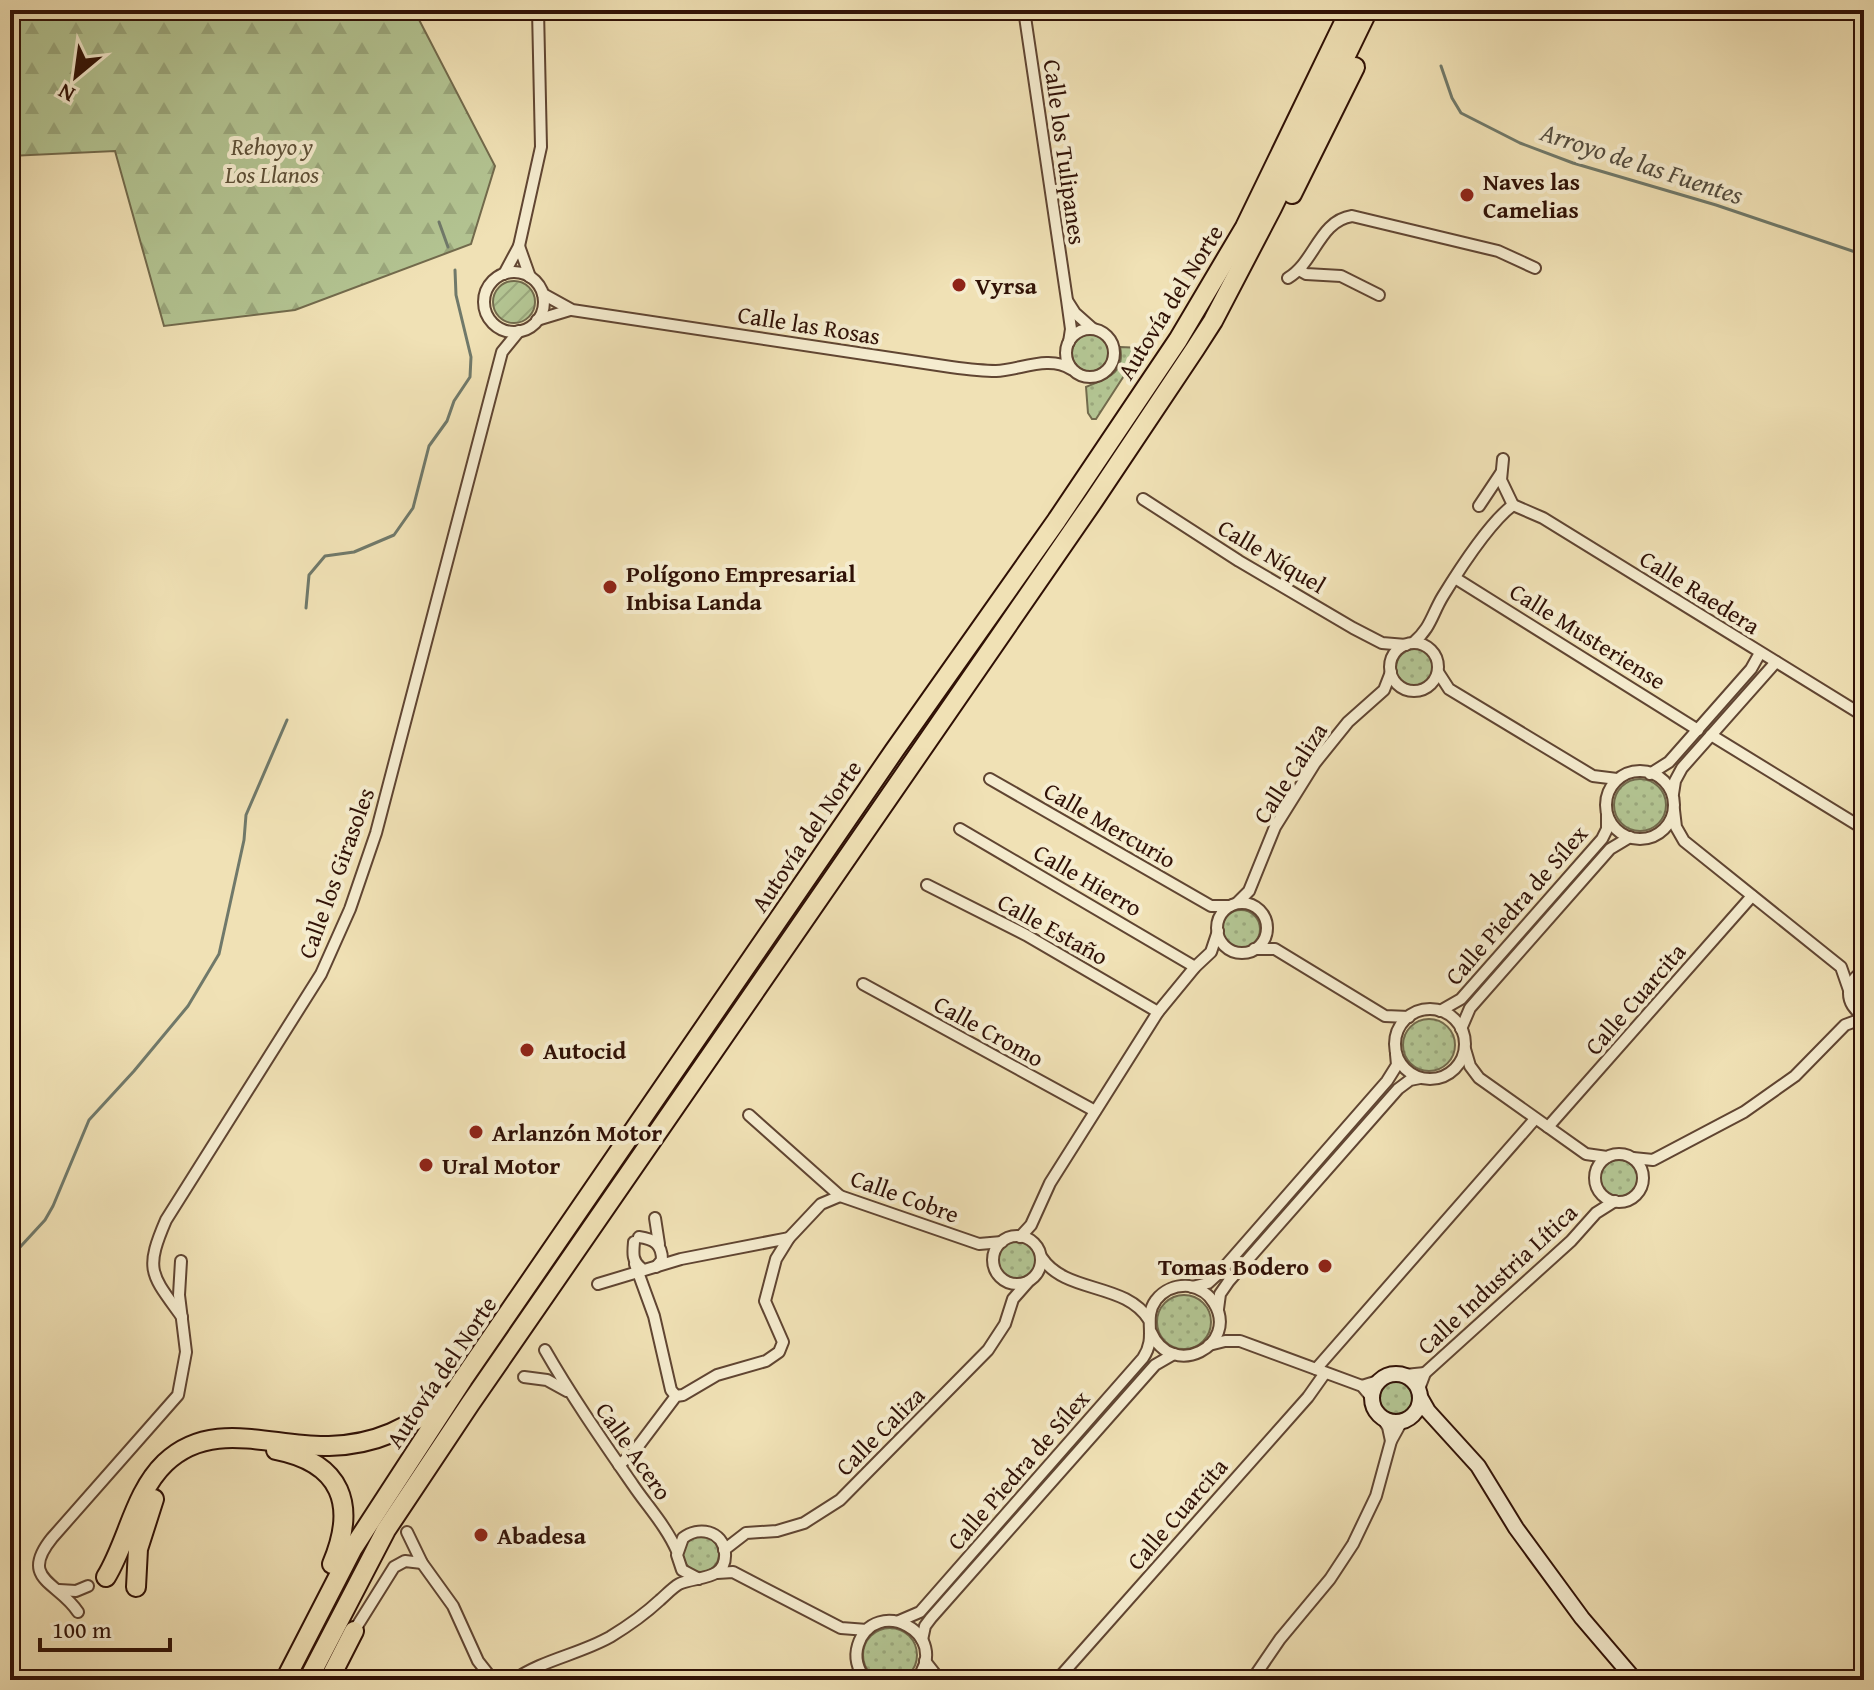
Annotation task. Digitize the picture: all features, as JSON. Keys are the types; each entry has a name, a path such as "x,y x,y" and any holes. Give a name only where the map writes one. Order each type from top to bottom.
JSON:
{"highway":[{"name":"Autovía del Norte","path":"285,1680 359,1538 482,1353 894,751 1057,520 1196,310 1245,227 1350,10"},
{"name":"Autovía del Norte","path":"308,1680 386,1530 1094,500 1213,321 1279,195 1368,10"},
{"path":"1213,321 1252,264 1311,160 1382,10"},
{"path":"106,1577 118,1557 149,1485 163,1464 181,1450 209,1438 239,1437 326,1447 384,1437 433,1407 482,1353"},
{"path":"136,1587 138,1549 151,1506 166,1477 179,1463 201,1450 215,1447 268,1449 303,1458 324,1471 334,1482 345,1509 341,1542 322,1589 318,1613"},
{"path":"329,1680 354,1631"}],"street":[{"path":"504,274 519,246 541,147 538,10"},
{"name":"Calle los Tulipanes","path":"1024,10 1071,329 1068,343"},
{"path":"1288,278 1299,270 1329,227 1337,220 1352,216 1498,251 1535,268"},
{"path":"519,246 530,277 543,294 542,312 537,320 519,331 506,330 495,324 488,317 484,299 491,282 504,274 521,273 530,277"},
{"path":"1299,270 1306,274 1341,276 1379,295"},
{"name":"Calle las Rosas","path":"543,294 572,310 976,370 997,371 1040,364 1064,364 1071,369"},
{"path":"1067,300 1075,313 1093,329 1110,338 1114,362 1095,378 1079,375 1067,362 1068,343 1079,332 1093,329"},
{"name":"Calle las Rosas","path":"537,320 572,310"},
{"name":"Calle los Girasoles","path":"182,1317 152,1271 153,1249 166,1220 314,987 350,909 376,833 502,352 495,324"},
{"name":"Calle los Girasoles","path":"502,352 519,331"},
{"name":"Calle las Rosas","path":"1040,364 1060,353 1068,343"},
{"path":"1391,670 1394,655 1427,632 1455,578 1497,521 1513,505 1501,473 1503,459"},
{"path":"1479,506 1501,473"},
{"name":"Calle Níquel","path":"1143,499 1239,561 1382,643 1409,644"},
{"name":"Calle Raedera","path":"1513,505 1543,518 1864,716"},
{"name":"Calle Musteriense","path":"1455,578 1698,730"},
{"path":"1427,632 1438,672 1449,689"},
{"path":"1382,643 1389,653 1391,670 1398,685 1406,690"},
{"path":"1409,644 1423,645 1432,651"},
{"path":"1650,774 1669,762 1751,669 1760,653"},
{"path":"1776,662 1682,768 1675,781 1673,796 1676,827 1684,841 1841,968 1862,972"},
{"name":"Calle Caliza","path":"1234,905 1249,891 1275,827 1315,763 1348,722 1384,690 1391,670"},
{"path":"1428,687 1438,672"},
{"path":"1384,690 1449,689 1593,776 1617,779"},
{"path":"1711,735 1864,829"},
{"path":"1673,796 1667,784 1650,774 1641,771 1630,773 1617,779 1610,789 1607,815 1613,826 1637,839 1661,833 1670,822 1674,810"},
{"path":"1593,776 1607,802"},
{"name":"Calle Mercurio","path":"990,779 1211,906 1234,905"},
{"name":"Calle Piedra de Sílex","path":"1440,1011 1461,999 1602,839 1607,829 1607,815"},
{"name":"Calle Hierro","path":"960,829 1195,967"},
{"path":"1655,836 1684,841"},
{"name":"Calle Piedra de Sílex","path":"1461,1029 1470,1008 1610,849 1630,837"},
{"name":"Calle Estaño","path":"927,885 1026,935 1158,1012"},
{"path":"1249,891 1266,922 1275,949"},
{"name":"Calle Cuarcita","path":"1548,1127 1752,896"},
{"path":"1020,1237 1031,1225 1050,1183 1158,1012 1211,952 1221,915 1234,905 1252,905 1260,910"},
{"path":"1211,906 1221,941 1233,951"},
{"path":"1254,949 1263,942 1267,931"},
{"path":"1211,952 1275,949 1385,1016 1409,1017"},
{"path":"1841,968 1850,1002 1845,1025"},
{"path":"1849,990 1852,981 1862,972"},
{"name":"Calle Cromo","path":"863,984 1095,1111"},
{"path":"1850,1002 1856,1012 1864,1017"},
{"path":"1395,1039 1402,1023 1418,1011 1440,1011 1456,1021 1461,1029 1470,1066 1479,1078 1535,1119 1586,1154 1607,1157 1618,1154 1653,1160 1724,1124 1779,1090 1845,1025 1864,1017"},
{"path":"1031,1225 1041,1256 1055,1273 1137,1304 1159,1297 1174,1287 1208,1283 1387,1081 1397,1065 1395,1039 1385,1016"},
{"path":"1209,1345 1217,1333 1220,1294 1229,1281 1398,1089 1410,1080 1437,1079 1452,1072 1465,1048"},
{"path":"1396,1054 1409,1072 1420,1078"},
{"path":"1452,1072 1479,1078"},
{"name":"Calle Cobre","path":"749,1115 840,1196 979,1244 1002,1242"},
{"name":"Calle Cuarcita","path":"1057,1680 1308,1397 1321,1371 1535,1119"},
{"path":"1586,1154 1598,1190 1607,1199 1615,1201 1625,1201 1635,1196 1653,1160"},
{"path":"1595,1174 1598,1165 1607,1157"},
{"path":"1633,1158 1640,1166 1643,1177"},
{"name":"Calle Industria Lítica","path":"1596,1213 1600,1201 1598,1190"},
{"path":"619,1465 633,1453 676,1396 717,1375 766,1361 779,1352 783,1342 765,1301 776,1259 789,1238 821,1204 840,1196"},
{"name":"Calle Industria Lítica","path":"1420,1393 1425,1373 1571,1241 1596,1213 1615,1201"},
{"path":"654,1268 662,1260 655,1218"},
{"path":"1013,1299 996,1272 994,1252 1002,1242 1012,1237 1035,1244"},
{"path":"598,1284 637,1268 654,1268 681,1259 789,1238"},
{"path":"676,1396 671,1390 654,1316 632,1254 636,1240 652,1240 669,1258 681,1259"},
{"path":"761,1244 770,1249 776,1259"},
{"name":"Calle Cobre","path":"979,1244 993,1261"},
{"path":"1031,1279 1040,1269 1041,1256"},
{"path":"78,1612 64,1596 45,1582 39,1570 42,1551 178,1395 186,1352 179,1295 181,1261"},
{"path":"1003,1280 1015,1284 1055,1273"},
{"name":"Calle Caliza","path":"714,1534 736,1539 746,1533 777,1531 804,1523 840,1500 988,1350 1005,1324 1013,1299 1031,1279"},
{"path":"1192,1287 1210,1297 1219,1316 1240,1341"},
{"path":"1150,1326 1152,1308 1159,1297"},
{"path":"1137,1304 1162,1348 1174,1354 1193,1354 1209,1345 1240,1341 1362,1386 1388,1427 1391,1441"},
{"name":"Calle Piedra de Sílex","path":"867,1630 881,1622 899,1621 920,1612 1133,1370 1150,1348 1150,1326"},
{"name":"Calle Acero","path":"545,1350 619,1465 668,1530 677,1551"},
{"name":"Calle Piedra de Sílex","path":"922,1640 925,1626 931,1618 1155,1365 1174,1354"},
{"name":"Calle Industria Lítica","path":"1405,1375 1425,1373"},
{"path":"1362,1386 1391,1374 1405,1375 1414,1381 1428,1411 1478,1466 1516,1528 1582,1618 1635,1680"},
{"name":"Calle Acero","path":"524,1377 547,1380 570,1393"},
{"path":"1372,1398 1378,1381"},
{"path":"1252,1680 1280,1639 1330,1579 1353,1544 1376,1496 1391,1441 1408,1418 1420,1393"},
{"path":"1380,1415 1388,1420 1427,1417 1441,1425"},
{"name":"Calle Acero","path":"668,1530 692,1532"},
{"path":"407,1532 422,1563 453,1606 478,1661 493,1680"},
{"path":"675,1586 680,1567 677,1551 683,1538 692,1532 714,1534 733,1572"},
{"path":"717,1573 723,1564 725,1552 736,1539"},
{"path":"354,1631 394,1567 405,1561 422,1563"},
{"path":"680,1567 688,1575 699,1579"},
{"path":"514,1680 606,1639 646,1612 675,1586 717,1573 733,1572 841,1628 867,1630"},
{"path":"53,1589 76,1591 88,1586"},
{"path":"899,1621 911,1627 922,1640 925,1661 940,1680"},
{"path":"841,1628 856,1652"},
{"path":"866,1680 858,1675 856,1652 867,1630"},
{"path":"925,1661 916,1680 929,1680"}],"green space":[{"name":"Rehoyo y Los Llanos","path":"10,10 414,10 495,166 471,244 295,310 164,326 115,151 10,156"},
{"path":"514,281 529,287 535,302 529,317 514,323 499,317 493,302 499,287"},
{"path":"1091,334 1104,340 1110,353 1104,366 1091,372 1078,366 1072,353 1078,340"},
{"path":"1120,347 1142,348 1096,419 1092,419 1088,413 1086,387 1117,370"},
{"path":"1415,649 1428,655 1434,668 1428,681 1415,687 1402,681 1396,668 1402,655"},
{"path":"1640,779 1658,787 1666,805 1658,823 1640,831 1622,823 1614,805 1622,787"},
{"path":"1241,910 1254,916 1260,929 1254,942 1241,948 1228,942 1222,929 1228,916"},
{"path":"1429,1019 1448,1026 1455,1045 1448,1064 1429,1071 1410,1064 1403,1045 1410,1026"},
{"path":"1619,1160 1632,1166 1638,1179 1632,1192 1619,1198 1606,1192 1600,1179 1606,1166"},
{"path":"1017,1241 1030,1247 1036,1260 1030,1273 1017,1279 1004,1273 998,1260 1004,1247"},
{"path":"1184,1295 1203,1303 1211,1322 1203,1341 1184,1349 1165,1341 1157,1322 1165,1303"},
{"path":"1395,1380 1408,1385 1413,1398 1408,1411 1395,1416 1382,1411 1377,1398 1382,1385"},
{"path":"701,1536 714,1541 719,1554 714,1567 701,1572 688,1567 683,1554 688,1541"},
{"path":"890,1628 909,1636 917,1655 909,1674 890,1682 871,1674 863,1655 871,1636"}],"waterway":[{"name":"Arroyo de las Fuentes","path":"1441,66 1452,98 1461,113 1520,143 1573,163 1716,205 1864,255"},
{"path":"439,222 448,247"},
{"path":"306,608 309,575 325,556 354,552 394,535 413,508 429,446 447,421 454,401 470,377 471,357 456,295 455,270"},
{"path":"10,1258 45,1220 89,1120 188,1006 219,954 244,840 246,815 287,720"}],"place":[{"name":"Naves las Camelias","path":"1467,195"},
{"name":"Vyrsa","path":"959,285"},
{"name":"Polígono Empresarial Inbisa Landa","path":"610,587"},
{"name":"Autocid","path":"527,1050"},
{"name":"Arlanzón Motor","path":"476,1132"},
{"name":"Ural Motor","path":"426,1165"},
{"name":"Tomas Bodero","path":"1325,1266"},
{"name":"Abadesa","path":"481,1535"}]}
